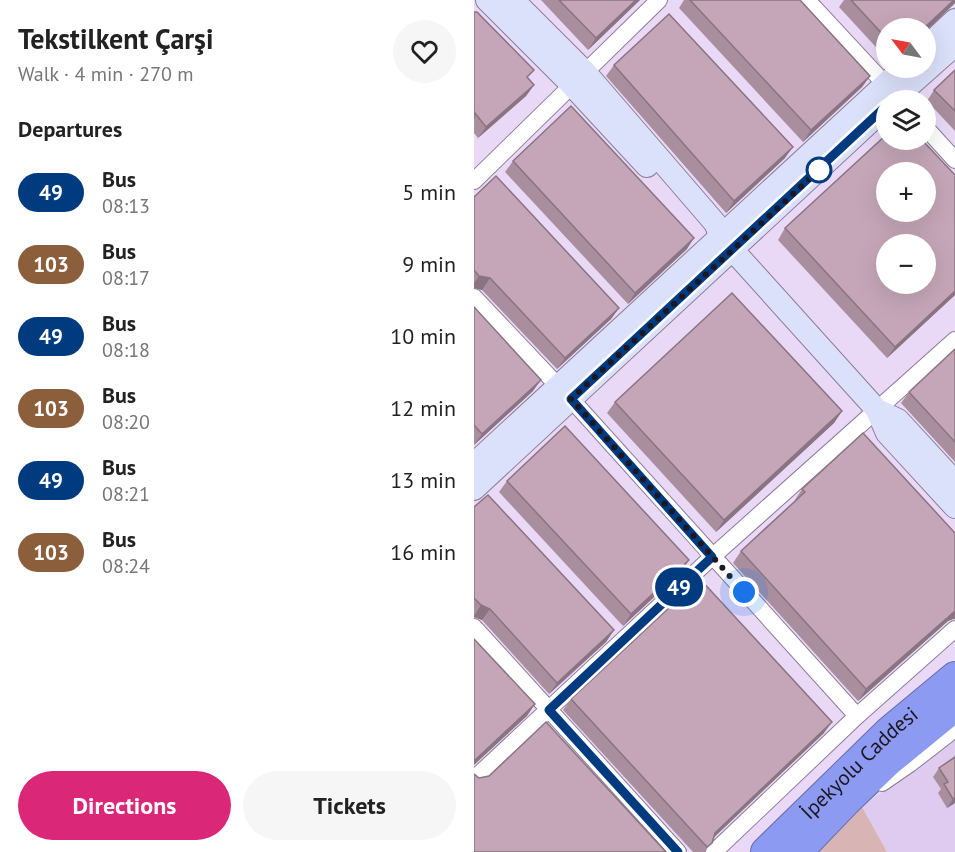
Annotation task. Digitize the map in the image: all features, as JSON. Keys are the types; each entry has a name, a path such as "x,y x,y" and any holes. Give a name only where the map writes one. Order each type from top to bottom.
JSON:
{"highway":[{"name":"İpekyolu Caddesi","path":"766,852 890,731 955,677"},
{"name":"İpekyolu Caddesi","path":"797,852 846,801 888,762 955,706"},
{"path":"756,852 803,815"}],"street":[{"path":"487,0 578,77"},
{"path":"513,0 578,77 715,223 727,244 877,410 887,433 955,507"},
{"path":"474,181 659,0"},
{"path":"807,0 885,90"},
{"path":"936,38 955,20"},
{"path":"902,90 955,45"},
{"path":"474,464 564,393 876,112"},
{"path":"936,139 955,160"},
{"path":"474,297 857,716"},
{"path":"474,780 712,557 955,340"},
{"path":"474,489 564,393"},
{"path":"877,410 898,420 955,482"},
{"path":"474,627 678,852"},
{"path":"714,852 857,716 955,629"},
{"path":"846,801 881,783 955,729"}],"shaded area":[{"path":"955,737 955,852 887,852 862,807"},
{"path":"862,807 887,852 819,852 818,851"}],"building":[{"path":"559,0 636,0 596,38"},
{"path":"690,0 800,0 870,76 811,130"},
{"path":"851,0 954,0 935,18 876,18 876,27"},
{"path":"474,12 477,12 534,70 527,77 534,85 486,127 475,113 474,118"},
{"path":"669,14 793,147 734,201 614,65"},
{"path":"955,70 955,111 936,90 934,90"},
{"path":"571,106 694,238 635,293 513,161"},
{"path":"876,144 876,150 931,150 955,175 955,291 895,347 785,228"},
{"path":"496,176 619,308 565,358 490,278 479,276 474,270 474,197"},
{"path":"732,293 842,411 724,520 615,402"},
{"path":"474,307 541,380 482,434 474,425"},
{"path":"955,349 955,442 909,392"},
{"path":"565,426 689,560 631,614 507,481"},
{"path":"863,433 955,533 955,611 866,689 741,551 805,492 802,489"},
{"path":"488,495 614,630 557,683 490,609 481,605 474,598 474,507"},
{"path":"700,579 832,722 715,833 712,843 707,847 571,699"},
{"path":"474,639 535,704 474,761"},
{"path":"546,722 666,852 474,852 474,774 479,778 489,776"},
{"path":"955,757 955,798 953,799 944,784 948,782 939,768"}],"bus line":[{"name":"49","path":"678,852 549,710 712,557 571,399 876,115"}],"route":[{"path":"744,592 571,399 819,170"}]}
